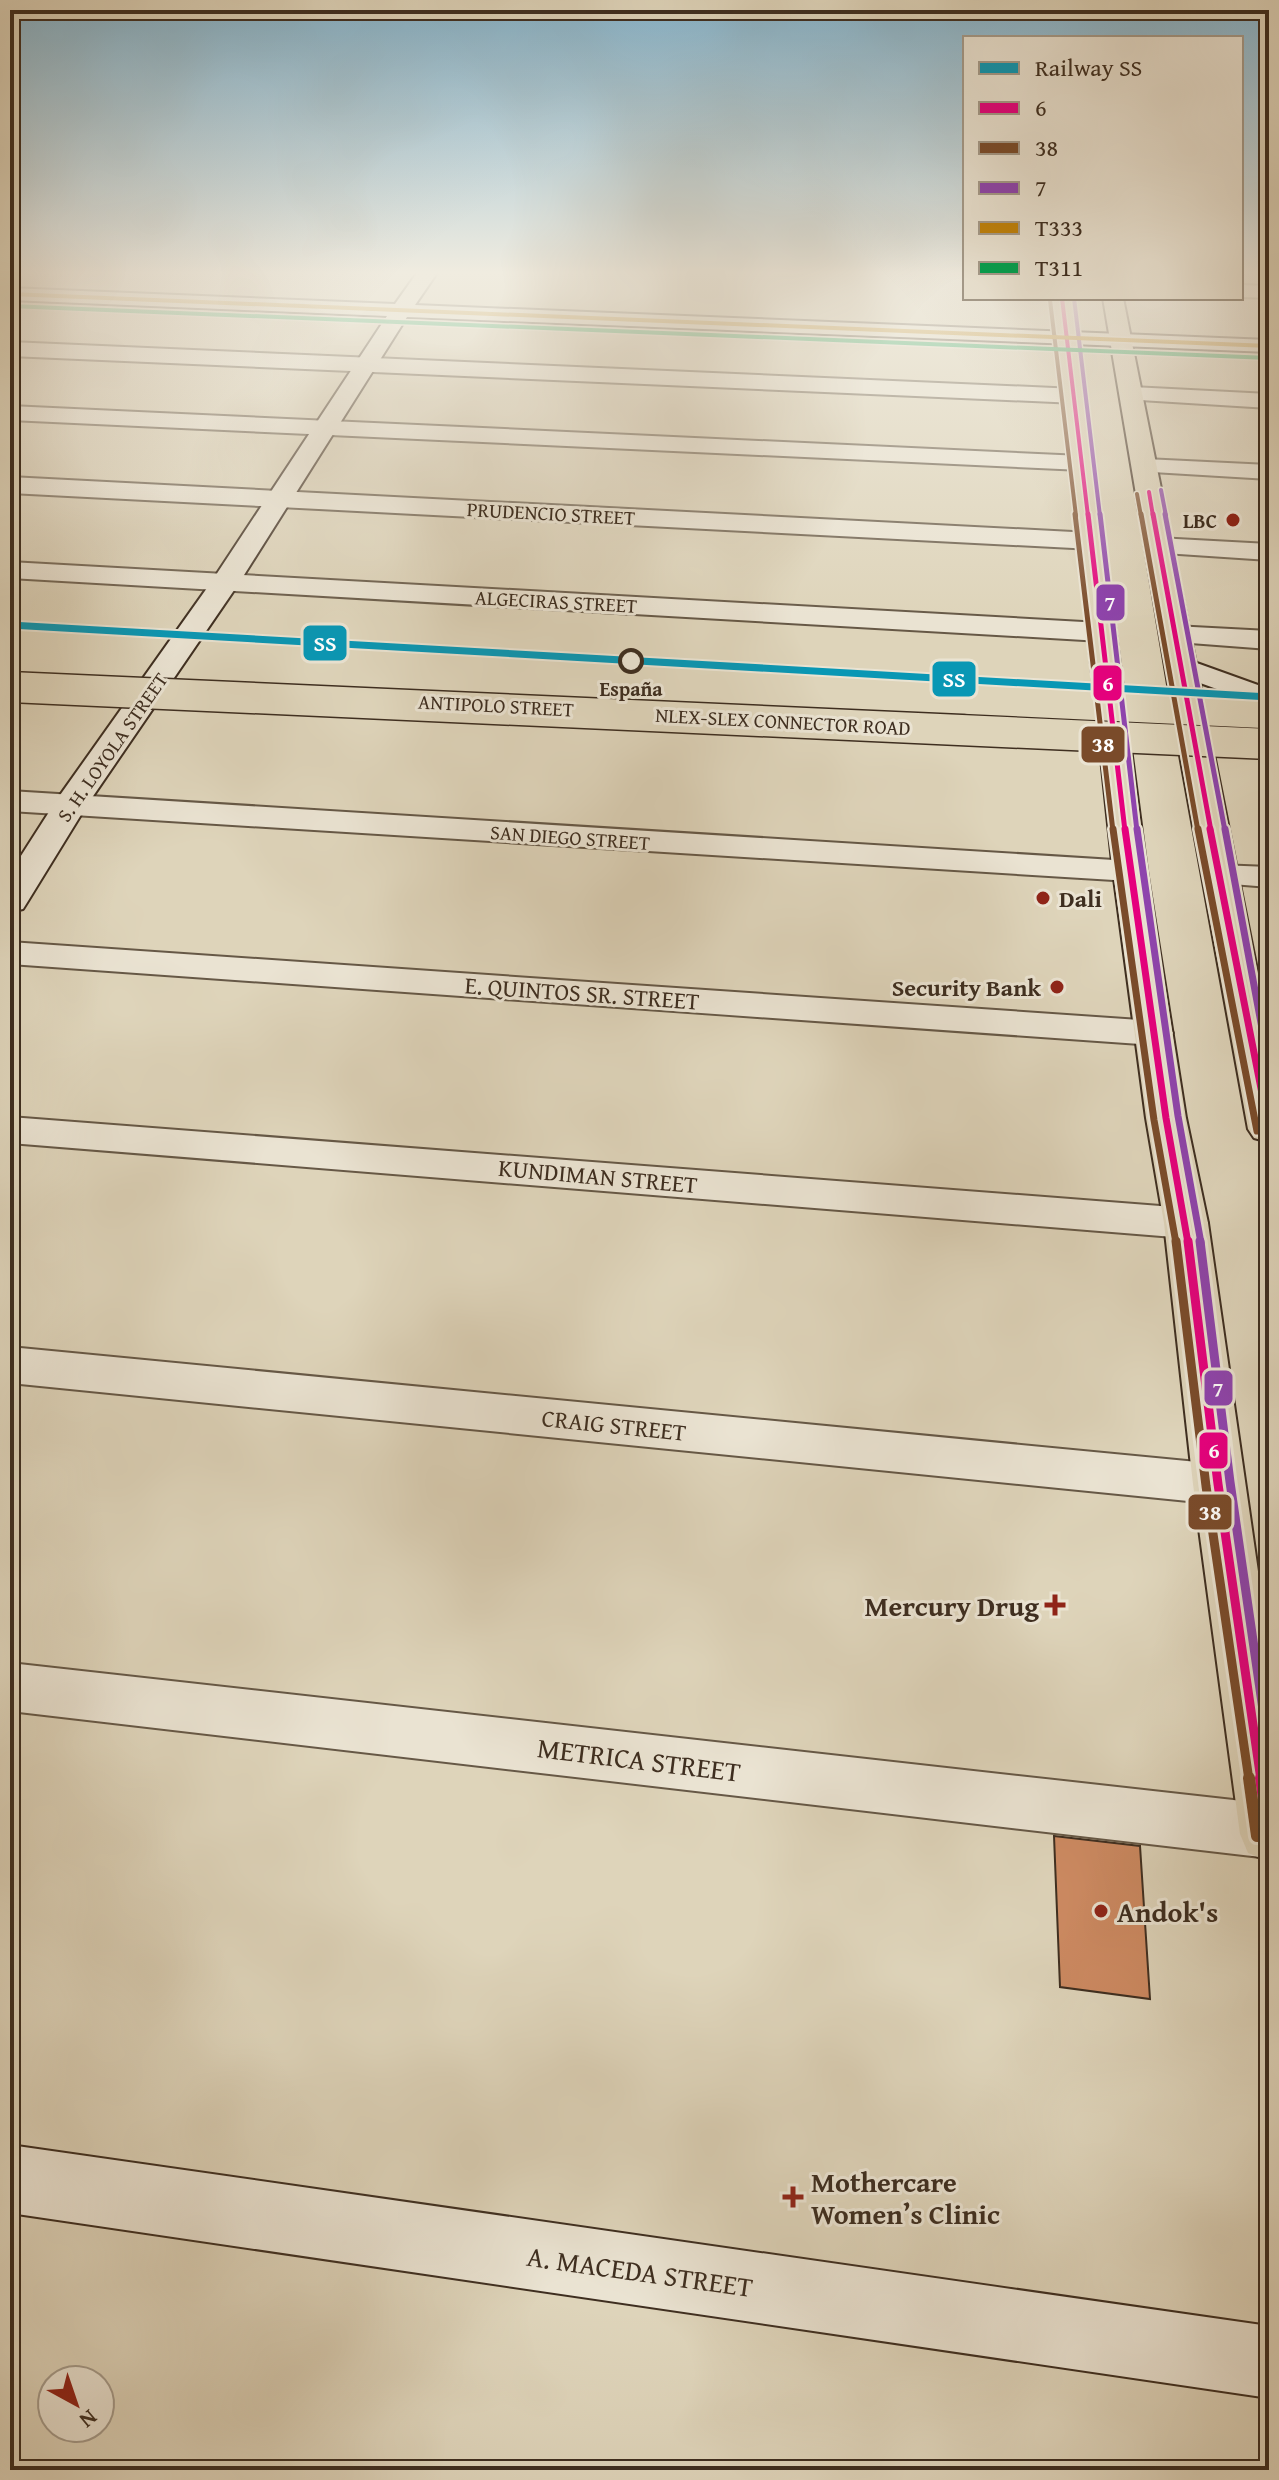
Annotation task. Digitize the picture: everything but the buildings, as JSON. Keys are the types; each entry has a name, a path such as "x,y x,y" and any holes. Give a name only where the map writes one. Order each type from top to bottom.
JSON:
{"main road":[{"path":"1075,389 1130,871 1186,1223 1218,1484 1269,1833"},
{"path":"1131,389 1219,875 1259,1033 1269,1129"},
{"path":"130,662 208,665"},
{"name":"NLEX-SLEX CONNECTOR ROAD","path":"10,687 1269,744"},
{"path":"948,698 1266,706"}],"street":[{"name":"S. H. LOYOLA STREET","path":"10,901 70,805 225,583 349,389"},
{"path":"914,389 1076,396"},
{"path":"1132,394 1269,401"},
{"path":"10,413 1082,463"},
{"path":"1145,466 1269,472"},
{"name":"PRUDENCIO STREET","path":"10,485 1092,541"},
{"path":"1158,546 1269,552"},
{"name":"ALGECIRAS STREET","path":"10,570 1101,632"},
{"path":"1177,650 1269,640"},
{"path":"1177,650 1266,706"},
{"name":"ANTIPOLO STREET","path":"10,677 1269,754"},
{"name":"SAN DIEGO STREET","path":"10,801 1130,871"},
{"path":"1219,875 1269,877"},
{"name":"E. QUINTOS SR. STREET","path":"10,953 1154,1033"},
{"name":"KUNDIMAN STREET","path":"10,1130 1186,1223"},
{"name":"CRAIG STREET","path":"10,1365 1218,1484"},
{"name":"METRICA STREET","path":"10,1687 1269,1833"},
{"name":"A. MACEDA STREET","path":"10,2179 1269,2362"}],"rail line":[{"name":"SS","path":"10,625 1269,697"}],"transit line":[{"name":"38","path":"1061,389 1118,873 1154,1120 1174,1225 1206,1486 1257,1836"},
{"name":"6","path":"1073,389 1130,871 1166,1118 1186,1223 1218,1484 1269,1834"},
{"name":"7","path":"1085,389 1142,869 1178,1116 1198,1222 1230,1482 1269,1751"},
{"name":"7","path":"1161,490 1269,1066"},
{"name":"6","path":"1149,492 1195,750 1269,1129"},
{"name":"38","path":"1137,494 1183,752 1257,1131"}],"place":[{"name":"LBC","path":"1233,520"},
{"name":"España","path":"631,661"},
{"name":"Dali","path":"1043,898"},
{"name":"Security Bank","path":"1057,987"},
{"name":"Mercury Drug","path":"1055,1605"},
{"name":"Andok's","path":"1101,1911"},
{"name":"Mothercare Women’s Clinic","path":"793,2197"}]}
